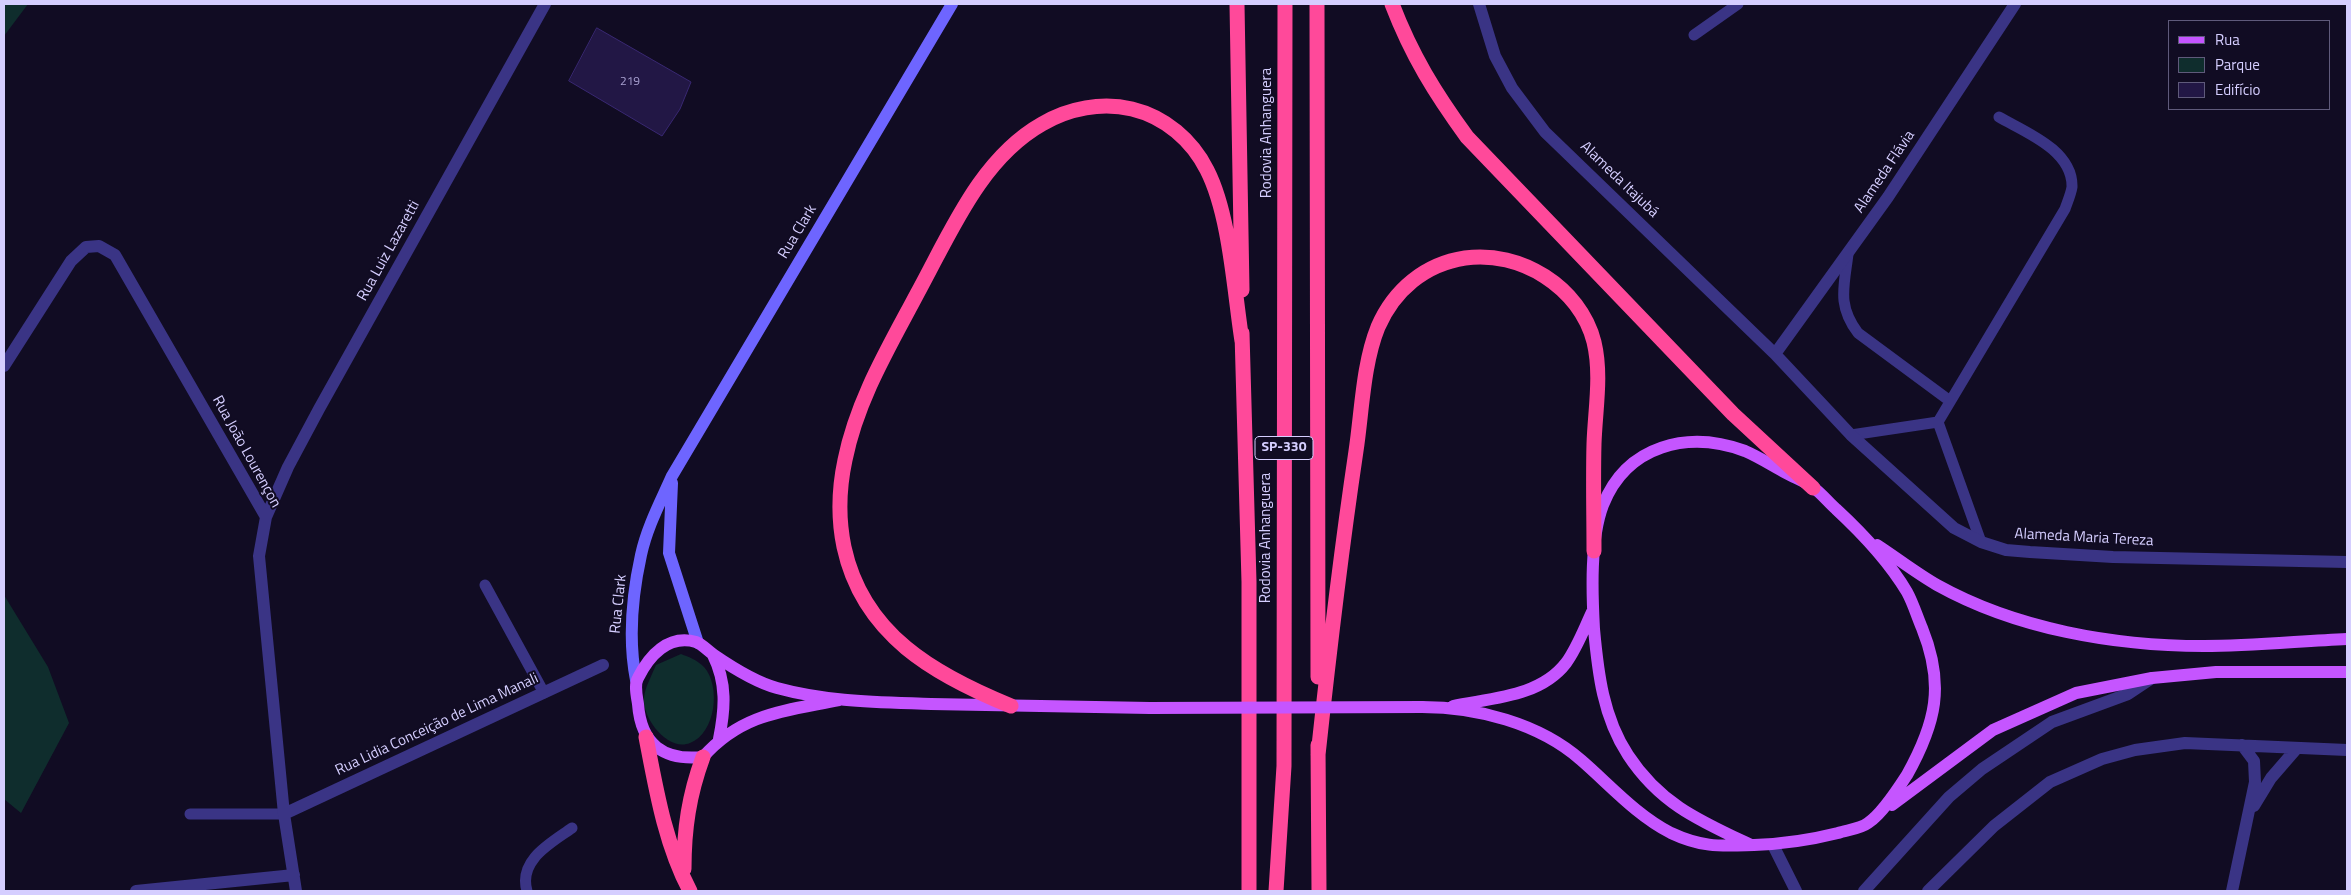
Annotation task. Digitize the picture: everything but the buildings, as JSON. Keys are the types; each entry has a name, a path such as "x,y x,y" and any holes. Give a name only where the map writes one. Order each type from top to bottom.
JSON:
{"highway":[{"path":"1237,4 1242,341 1249,572 1249,891"},
{"name":"Rodovia Anhanguera","path":"1276,891 1284,766 1285,4"},
{"name":"SP-330","path":"1317,4 1319,891"},
{"path":"1392,4 1407,43 1435,94 1467,137 1732,414 1813,488"},
{"path":"1011,706 973,691 938,672 901,645 882,624 870,608 851,570 844,547 839,508 845,459 869,384 963,210 1002,156 1041,124 1064,114 1098,106 1120,107 1152,115 1183,137 1205,166 1213,182 1224,225 1242,341"},
{"path":"1318,756 1338,566 1368,368 1377,329 1387,308 1402,289 1439,264 1479,257 1508,260 1546,277 1563,292 1581,314 1594,341 1597,364 1594,442 1594,551"},
{"path":"646,737 657,796 687,886"},
{"path":"687,886 684,831 689,802 703,757"},
{"path":"1244,891 1249,842"}],"main road":[{"path":"1751,845 1689,816 1654,787 1628,755 1609,718 1598,669 1593,610 1594,551 1602,508 1613,486 1630,466 1653,450 1671,443 1689,441 1711,443 1745,451 1813,488 1870,541 1937,585 2003,614 2050,628 2132,642 2203,646 2347,639"},
{"path":"1868,823 1897,791 1920,752 1932,722 1936,693 1926,638 1908,593 1870,541"},
{"path":"839,700 779,712 748,722 719,739 703,757 685,759 669,755 646,737 639,714 636,680 652,655 668,643 685,640 698,643 755,680 776,688 839,700 1011,706 1150,708 1448,707 1527,691 1549,680 1567,662 1593,610"},
{"path":"713,654 720,669 724,689 724,715 719,739"},
{"path":"1448,707 1514,723 1550,738 1583,761 1622,798 1655,824 1672,833 1703,844 1732,847 1807,841 1868,823 1993,730 2076,693 2152,678 2216,672 2347,672"}],"street":[{"name":"Rua Luiz Lazaretti","path":"266,517 288,467 310,426 544,4"},
{"name":"Rua Clark","path":"636,680 630,652 632,617 641,554 672,476 952,4"},
{"name":"Alameda Itajubá","path":"1479,4 1495,56 1512,88 1545,132 1775,354"},
{"name":"Alameda Flávia","path":"1775,354 1848,254 2016,4"},
{"name":"Rua João Lourençon","path":"4,366 71,261 86,247 99,246 115,255 266,517 259,556 284,814 296,891"},
{"name":"Alameda Maria Tereza","path":"1775,354 1851,435 1954,528 1981,542 2006,550 2104,556 2347,562"},
{"name":"Rua Clark","path":"672,476 669,553 698,643"},
{"name":"Rua Lidia Conceição de Lima Manali","path":"284,814 603,665"},
{"path":"1864,891 1949,797 1982,769 2052,722 2128,694 2152,678"},
{"path":"1928,891 1994,826 2050,782 2102,759 2135,750 2185,743 2347,750"},
{"path":"2232,891 2255,782 2254,761 2242,745"},
{"path":"2250,812 2271,778 2297,748"},
{"path":"1773,845 1796,891"},
{"path":"136,891 294,875"}],"lane":[{"path":"1694,35 1738,4"},
{"path":"1981,542 1938,422 2065,210 2072,187 2068,166 2052,148 1999,117"},
{"path":"1848,254 1842,296 1844,308 1850,322 1858,333 1950,401"},
{"path":"1851,435 1938,422"},
{"path":"485,586 544,693"},
{"path":"190,814 284,814"},
{"path":"527,891 524,883 530,863 541,850 572,828"}],"green space":[{"path":"4,4 28,4 4,36"},
{"path":"4,595 48,667 69,723 21,813 4,799"},
{"path":"681,654 704,667 713,685 714,697 713,708 706,730 699,738 690,743 682,744 673,743 658,731 647,715 644,706 647,685 656,665"}]}
